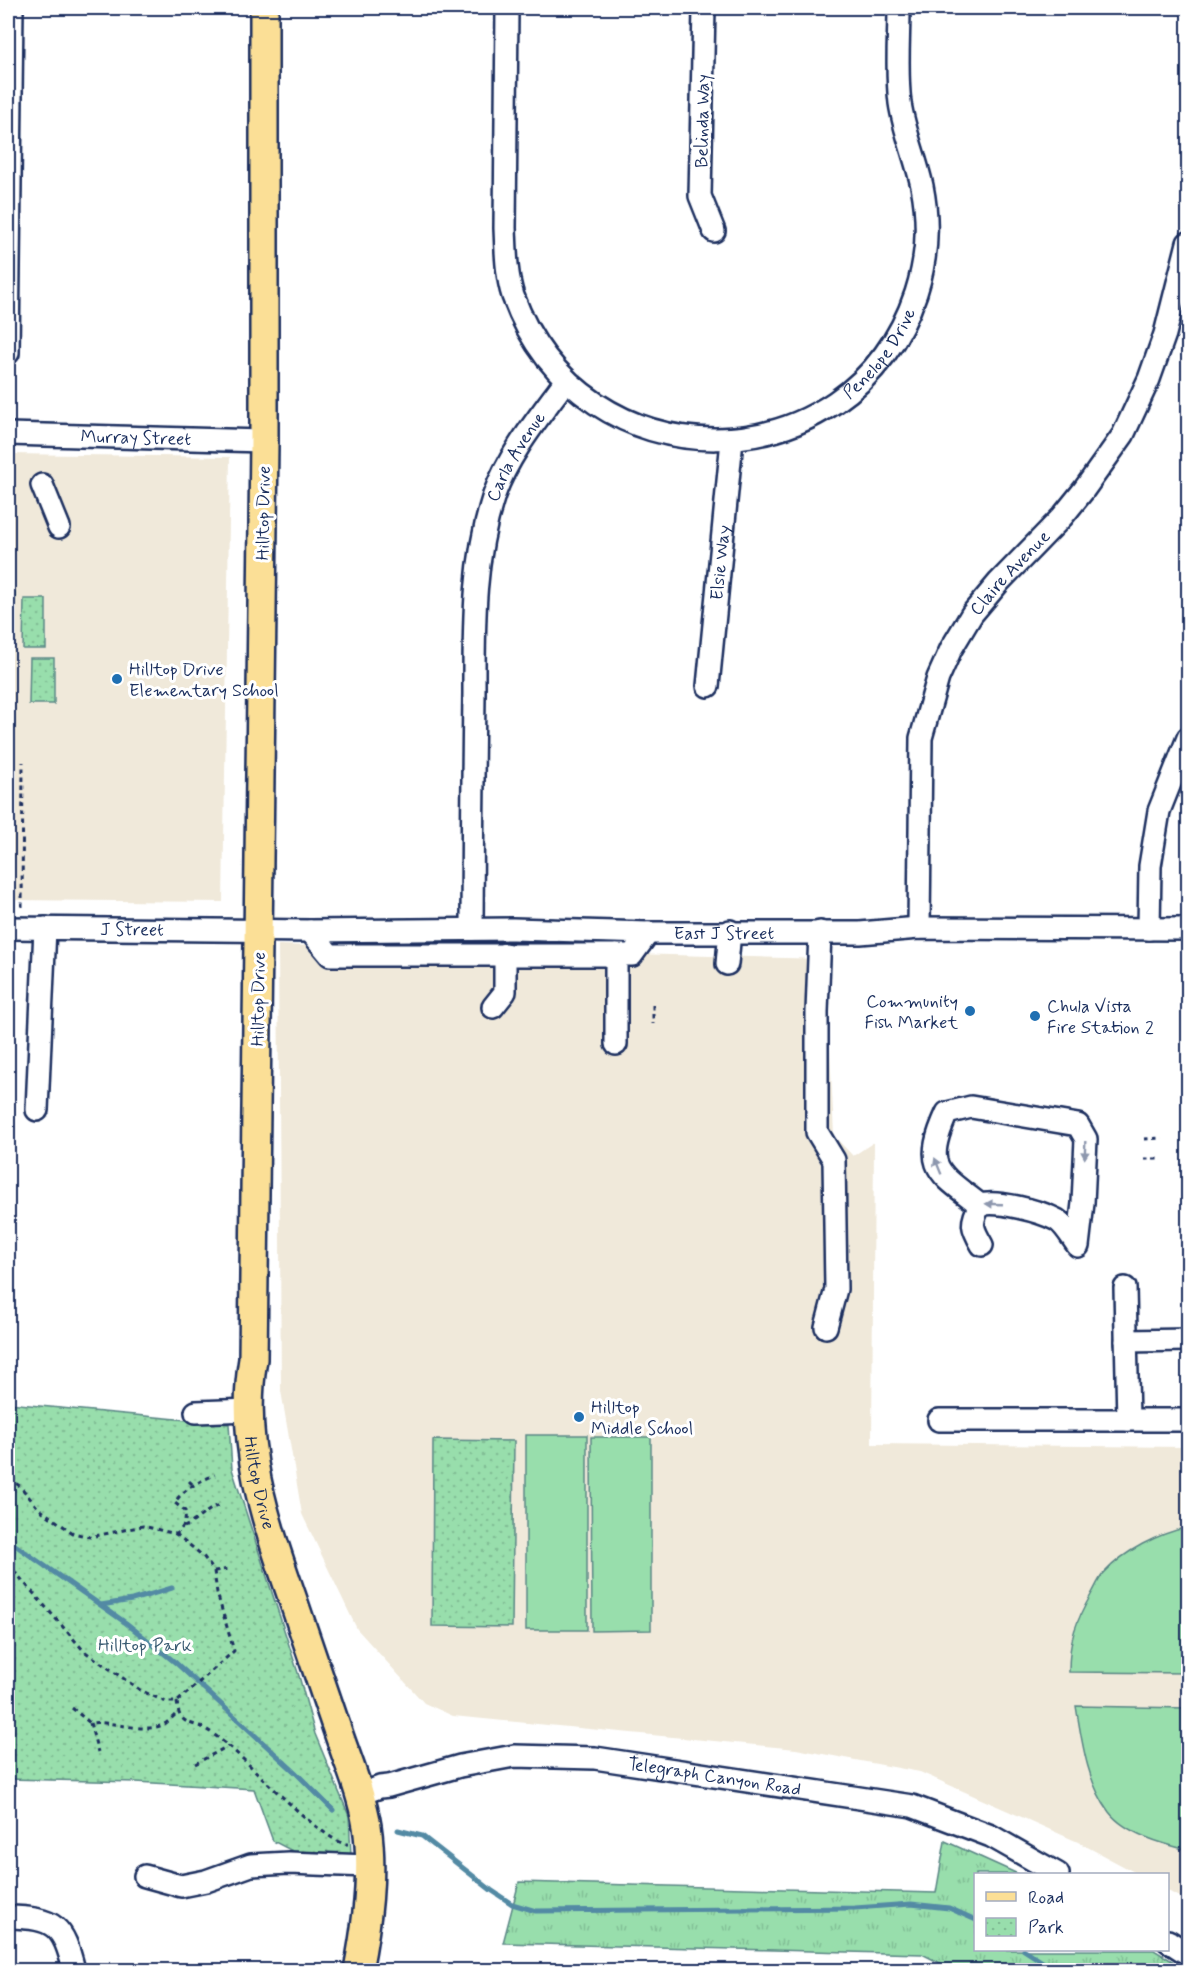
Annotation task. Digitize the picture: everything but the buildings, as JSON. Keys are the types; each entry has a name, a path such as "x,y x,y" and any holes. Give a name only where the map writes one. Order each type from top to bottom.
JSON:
{"main road":[{"name":"Hilltop Drive","path":"264,8 264,441 253,1347 249,1380 251,1452 265,1519 367,1826 366,1927 358,1971"}],"street":[{"path":"8,353 12,8"},
{"path":"507,8 506,261 513,295 526,322 542,351 566,380"},
{"name":"Belinda Way","path":"704,8 700,196 714,231"},
{"name":"Penelope Drive","path":"566,380 587,398 604,408 653,430 676,437 732,440 784,429 802,422 848,393 878,363 898,335 916,294 924,266 926,218 922,186 905,128 900,100 899,8"},
{"name":"Claire Avenue","path":"919,928 921,738 938,678 956,640 979,606 1062,517 1123,435 1153,368 1165,334 1188,243"},
{"name":"Carla Avenue","path":"472,929 474,617 480,555 495,494 508,466 521,442 566,380"},
{"name":"Murray Street","path":"8,434 264,441"},
{"name":"Elsie Way","path":"708,686 732,440"},
{"path":"42,485 59,527"},
{"path":"1149,929 1150,866 1159,811 1188,738"},
{"name":"J Street","path":"8,928 259,930"},
{"path":"37,1110 45,928"},
{"name":"East J Street","path":"259,930 472,929 648,933 730,931 860,933 919,928 1188,929"},
{"path":"310,931 330,955 632,955 648,933"},
{"path":"727,964 730,931"},
{"path":"820,932 817,1132 834,1160 836,1278 836,1289 826,1327"},
{"path":"492,1007 505,992 505,954"},
{"path":"616,955 616,1044"},
{"path":"980,1205 940,1174 934,1154 939,1131 947,1113 971,1107 1078,1125 1086,1139 1078,1246 1059,1221 1024,1209 991,1202 980,1205 973,1217 972,1229 982,1245"},
{"path":"1125,1288 1128,1420"},
{"path":"1126,1341 1188,1340"},
{"path":"196,1412 250,1410"},
{"path":"939,1420 1188,1420"},
{"name":"Telegraph Canyon Road","path":"358,1795 460,1766 514,1756 595,1758 912,1806 991,1836 1055,1873"},
{"path":"145,1876 180,1886 206,1881 251,1864 368,1866"},
{"path":"15,1917 47,1922 60,1932 70,1950 74,1971"},
{"path":"1169,1942 1188,1954"}],"path":[{"path":"22,908 23,762"},
{"path":"653,1005 653,1024"},
{"path":"1144,1138 1162,1138"},
{"path":"1144,1159 1162,1159"},
{"path":"184,1527 185,1511 175,1503 176,1499 194,1486 197,1481 215,1475"},
{"path":"8,1479 20,1486 38,1508 73,1533 90,1537 143,1526 176,1534 203,1556 214,1571 217,1593 234,1651 177,1702 166,1702 140,1690 84,1651 8,1564"},
{"path":"189,1481 194,1486"},
{"path":"176,1534 205,1515 211,1508 220,1505"},
{"path":"214,1571 230,1569"},
{"path":"177,1702 178,1712 183,1720 202,1727 220,1738 272,1788 343,1845 348,1844"},
{"path":"72,1708 90,1723 98,1752"},
{"path":"90,1723 104,1721 145,1728 164,1724 178,1712"},
{"path":"195,1764 228,1746"}],"shaded area":[{"name":"Hilltop Drive Elementary School","path":"8,454 230,457 223,902 8,900"},
{"name":"Hilltop Middle School","path":"278,945 826,959 834,1136 853,1156 874,1142 872,1444 1188,1447 1188,1902 1169,1892 1169,1873 1136,1873 1078,1842 920,1772 796,1749 453,1716 424,1703 357,1629 302,1514 281,1391"}],"green space":[{"path":"8,592 15,592 14,638 8,638"},
{"path":"24,599 46,599 46,649 23,649"},
{"path":"30,658 54,658 54,704 29,704"},
{"name":"Hilltop Park","path":"8,1403 229,1424 232,1469 299,1676 315,1734 349,1816 351,1855 304,1857 273,1841 254,1789 136,1782 8,1779"},
{"path":"526,1435 587,1435 587,1630 526,1630"},
{"path":"591,1437 651,1437 651,1630 592,1631"},
{"path":"433,1440 514,1441 512,1627 432,1626"},
{"path":"1188,1527 1188,1673 1069,1672 1074,1631 1102,1575 1132,1550 1165,1534"},
{"path":"1076,1706 1188,1708 1188,1850 1135,1832 1116,1820 1109,1812 1090,1775"},
{"path":"945,1841 1016,1873 974,1873 974,1951 1156,1951 1187,1970 954,1970 922,1954 503,1943 519,1882 936,1893"}],"waterway":[{"path":"8,1540 126,1623 176,1663 333,1810"},
{"path":"101,1605 132,1600 172,1588"},
{"path":"398,1830 422,1836 512,1904 536,1911 855,1908 911,1904 949,1908 974,1919"},
{"path":"1026,1951 1055,1970"}],"place":[{"name":"Hilltop Drive Elementary School","path":"117,679"},
{"name":"Community Fish Market","path":"970,1011"},
{"name":"Chula Vista Fire Station 2","path":"1035,1016"},
{"name":"Hilltop Middle School","path":"579,1417"}]}
